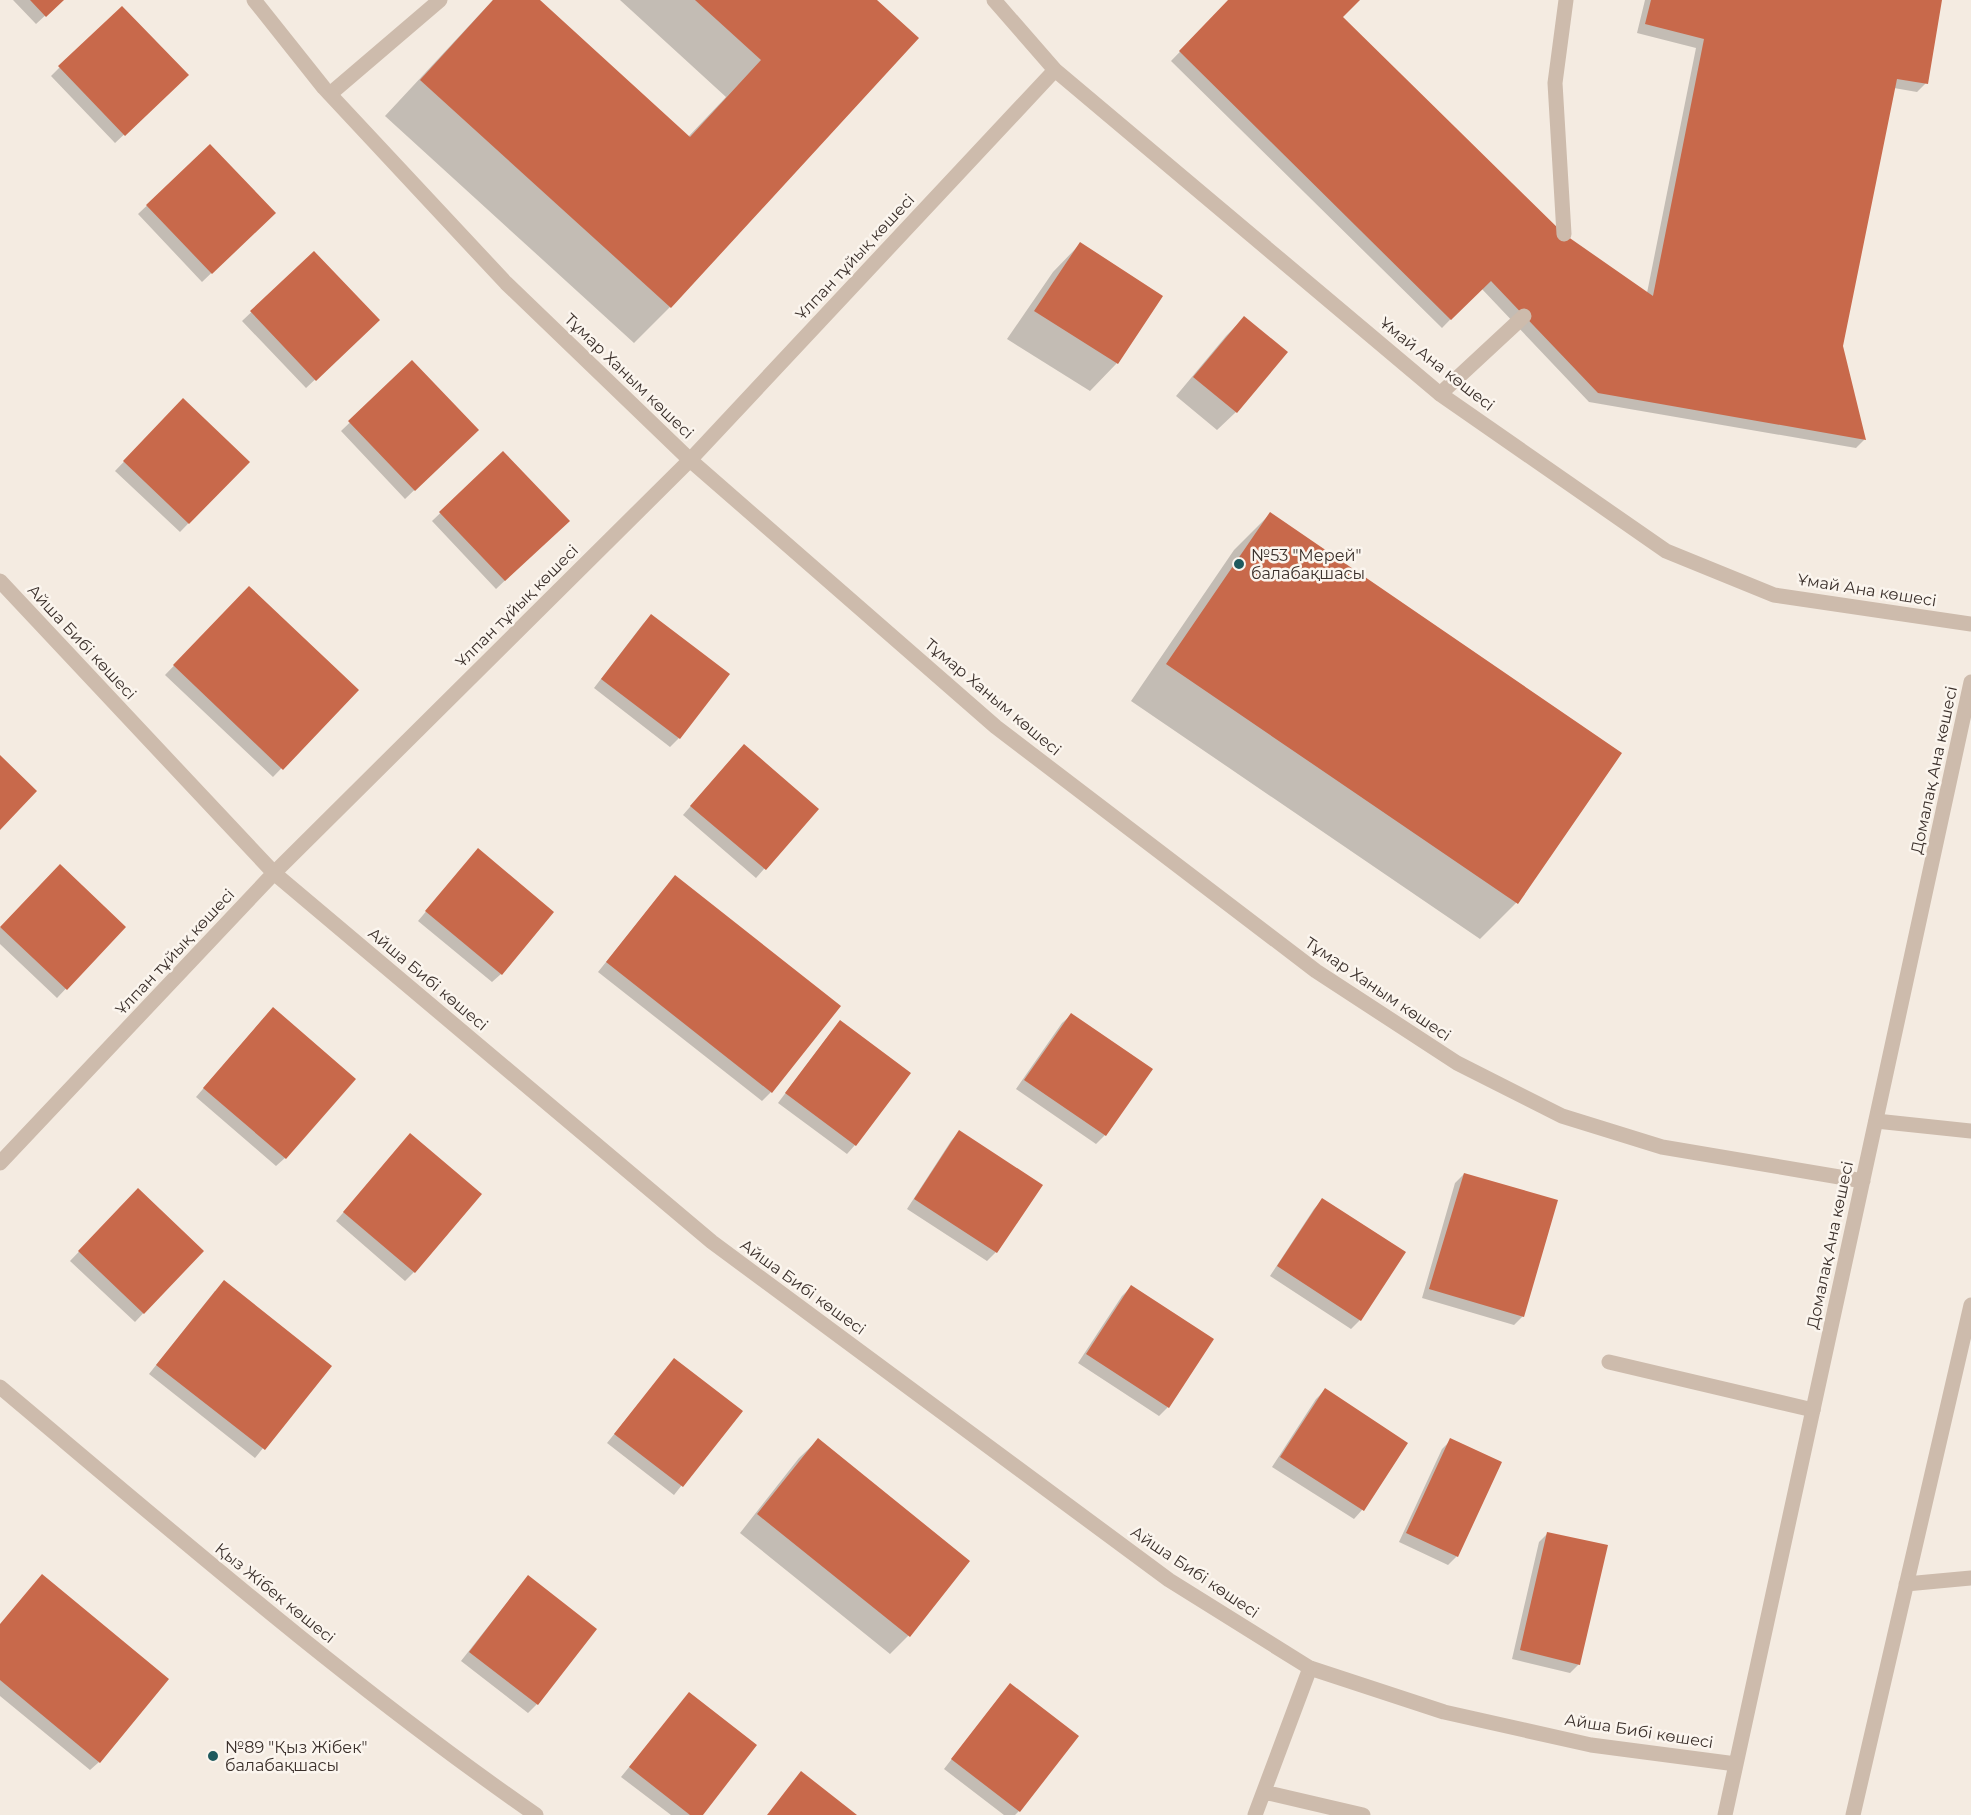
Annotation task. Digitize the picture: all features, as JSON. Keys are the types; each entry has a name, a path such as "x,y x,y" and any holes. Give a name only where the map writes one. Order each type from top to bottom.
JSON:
{"street":[{"name":"Тұмар Ханым көшесі","path":"254,0 330,94 506,283 690,460 996,727 1316,971 1457,1063 1562,1116 1662,1147 1863,1181"},
{"path":"330,94 440,0"},
{"name":"Ұмай Ана көшесі","path":"994,0 1055,70 1440,394 1666,551 1774,595 1971,624"},
{"path":"1564,234 1555,83 1566,0"},
{"name":"Ұлпан тұйық көшесі","path":"0,1163 274,873 690,460 1055,70"},
{"path":"1440,394 1524,316"},
{"name":"Айша Бибі көшесі","path":"0,581 274,873 712,1242 1168,1580 1310,1668 1444,1712 1591,1745 1736,1764"},
{"name":"Домалақ Ана көшесі","path":"1725,1815 1971,682"},
{"path":"1876,1121 1971,1131"},
{"path":"1853,1815 1971,1305"},
{"path":"1609,1362 1813,1410"},
{"name":"Қыз Жібек көшесі","path":"0,1387 228,1580 458,1761 536,1815"},
{"path":"1906,1584 1971,1578"},
{"path":"1255,1815 1310,1668"},
{"path":"1264,1792 1363,1815"}],"building":[{"path":"30,0 64,0 46,17"},
{"path":"493,0 540,0 690,137 761,60 695,0 877,0 919,38 671,308 420,80"},
{"path":"1228,0 1360,0 1343,17 1564,234 1653,296 1704,39 1645,24 1651,0 1942,0 1928,84 1897,79 1843,346 1866,440 1598,393 1491,281 1451,320 1179,51"},
{"path":"122,6 189,75 125,136 58,66"},
{"path":"210,144 276,213 212,274 146,205"},
{"path":"1080,242 1163,296 1118,364 1034,311"},
{"path":"314,251 380,320 316,381 250,311"},
{"path":"1244,316 1288,352 1237,413 1193,377"},
{"path":"412,360 479,430 415,491 348,421"},
{"path":"183,398 250,462 189,524 123,461"},
{"path":"503,451 570,521 505,581 439,512"},
{"path":"1270,512 1622,753 1518,904 1166,664"},
{"path":"249,586 359,690 283,770 173,665"},
{"path":"651,614 730,674 680,739 601,679"},
{"path":"744,744 819,809 766,870 690,806"},
{"path":"0,755 37,791 0,830"},
{"path":"478,848 554,912 502,975 425,911"},
{"path":"60,864 126,927 67,990 0,927"},
{"path":"675,875 841,1006 772,1093 606,962"},
{"path":"273,1007 356,1079 286,1159 203,1088"},
{"path":"1071,1013 1153,1069 1106,1136 1024,1080"},
{"path":"840,1020 911,1073 856,1146 785,1093"},
{"path":"959,1130 1043,1185 997,1253 914,1199"},
{"path":"410,1133 482,1194 415,1273 343,1212"},
{"path":"1464,1173 1558,1200 1524,1317 1429,1289"},
{"path":"138,1188 204,1251 144,1314 78,1251"},
{"path":"1322,1198 1406,1252 1361,1321 1277,1266"},
{"path":"224,1280 332,1366 265,1450 156,1365"},
{"path":"1131,1285 1214,1339 1169,1408 1086,1354"},
{"path":"674,1358 743,1411 683,1487 614,1434"},
{"path":"1325,1388 1408,1443 1364,1511 1280,1457"},
{"path":"818,1438 970,1561 910,1637 757,1514"},
{"path":"1450,1438 1502,1462 1458,1557 1406,1533"},
{"path":"1547,1532 1608,1545 1580,1665 1520,1650"},
{"path":"42,1574 169,1679 100,1763 0,1680 0,1624"},
{"path":"528,1575 597,1629 538,1705 469,1652"},
{"path":"1010,1683 1079,1736 1020,1812 951,1759"},
{"path":"689,1692 757,1745 703,1815 690,1815 629,1767"},
{"path":"801,1771 857,1815 767,1815"}],"place":[{"name":"№53 \"Мерей\" балабақшасы","path":"1239,564"},
{"name":"№89 \"Қыз Жібек\" балабақшасы","path":"213,1756"}]}
